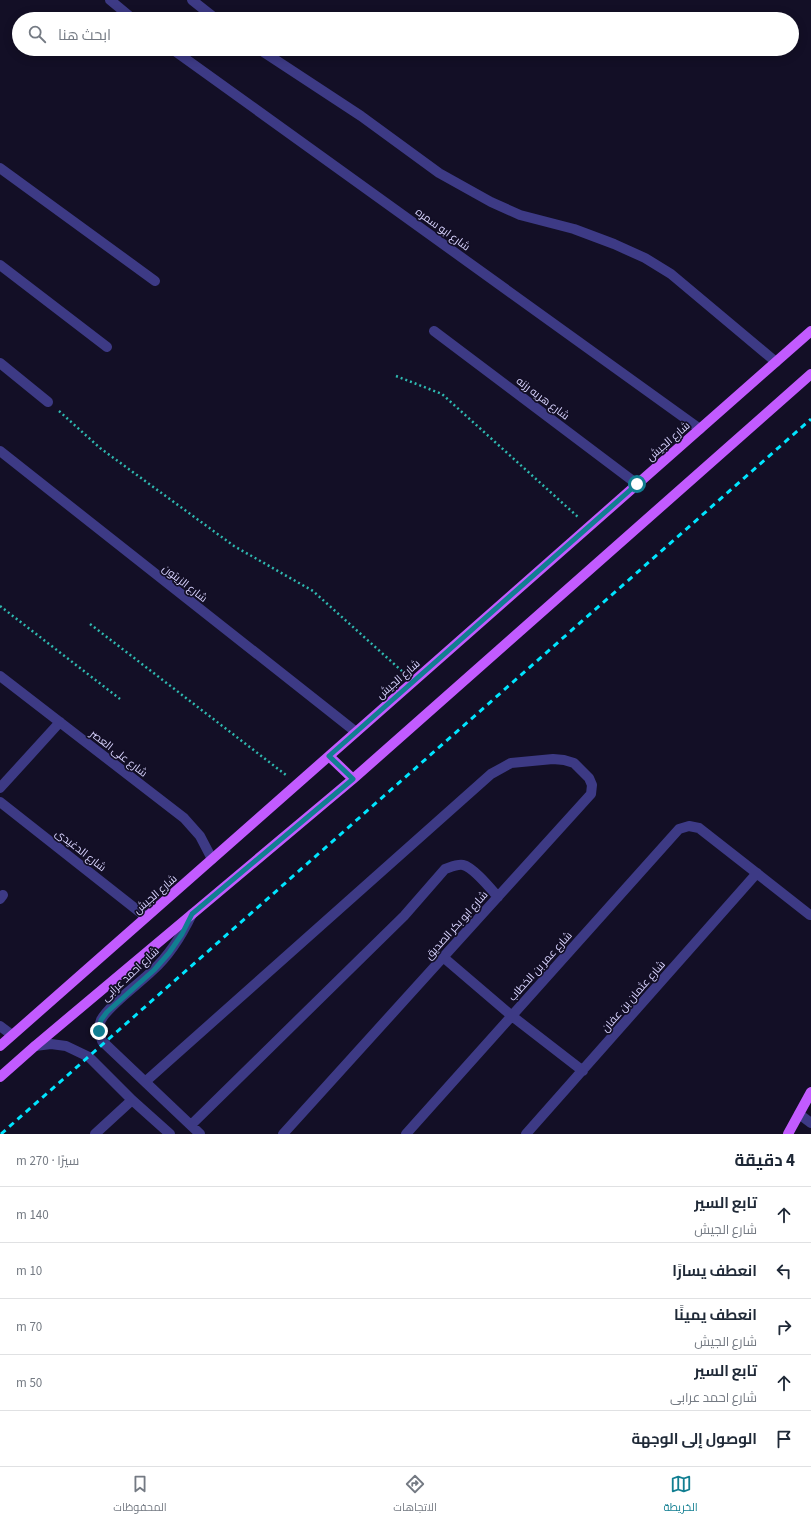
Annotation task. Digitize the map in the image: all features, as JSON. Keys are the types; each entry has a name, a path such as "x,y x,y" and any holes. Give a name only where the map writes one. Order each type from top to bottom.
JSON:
{"main road":[{"name":"شارع الجيش","path":"0,1046 811,331"},
{"path":"0,1077 353,779 811,374"},
{"path":"329,756 353,779"},
{"path":"788,1134 811,1092"}],"street":[{"path":"110,0 124,12"},
{"path":"192,0 207,12"},
{"name":"شارع ابو سمره","path":"182,56 700,429"},
{"path":"270,56 361,116 439,173 491,202 520,215 574,230 614,244 645,258 670,274 776,362"},
{"path":"0,168 155,281"},
{"path":"0,266 107,346"},
{"name":"شارع هريه رزنه","path":"434,331 637,484"},
{"path":"0,363 48,402"},
{"name":"شارع الزيتون","path":"0,452 356,732"},
{"name":"شارع على العصر","path":"0,676 184,818 200,836 212,859"},
{"path":"0,788 60,722"},
{"name":"شارع ابو بكر الصديق","path":"145,1082 491,774 510,763 553,759 574,763 591,781 592,790 588,797 283,1134"},
{"name":"شارع الدغيدى","path":"0,802 146,917"},
{"name":"شارع عمر بن الخطاب","path":"406,1134 675,832 684,826 699,828 757,873"},
{"path":"190,1125 404,916 445,869 455,865 465,865 498,897"},
{"path":"757,873 810,915"},
{"name":"شارع عثمان بن عفان","path":"526,1134 757,873"},
{"name":"شارع احمد عرابى","path":"192,914 182,934 169,953 154,970 107,1012 101,1020 99,1031 102,1041 200,1134"},
{"path":"443,957 512,1016 583,1070"},
{"path":"0,1026 12,1035"},
{"path":"35,1046 51,1044 66,1046 89,1057 132,1100 170,1134"},
{"path":"94,1134 132,1100"},
{"path":"799,1114 811,1123"}],"path":[{"path":"396,376 442,394 589,527"},
{"path":"48,402 100,448 234,546 313,591 414,681"},
{"path":"0,606 120,699"},
{"path":"90,624 298,784"}],"railway":[{"path":"1,1134 811,419"}],"route":[{"path":"99,1031 101,1020 107,1012 154,970 169,953 182,934 192,914 353,779 329,756 637,484"}]}
